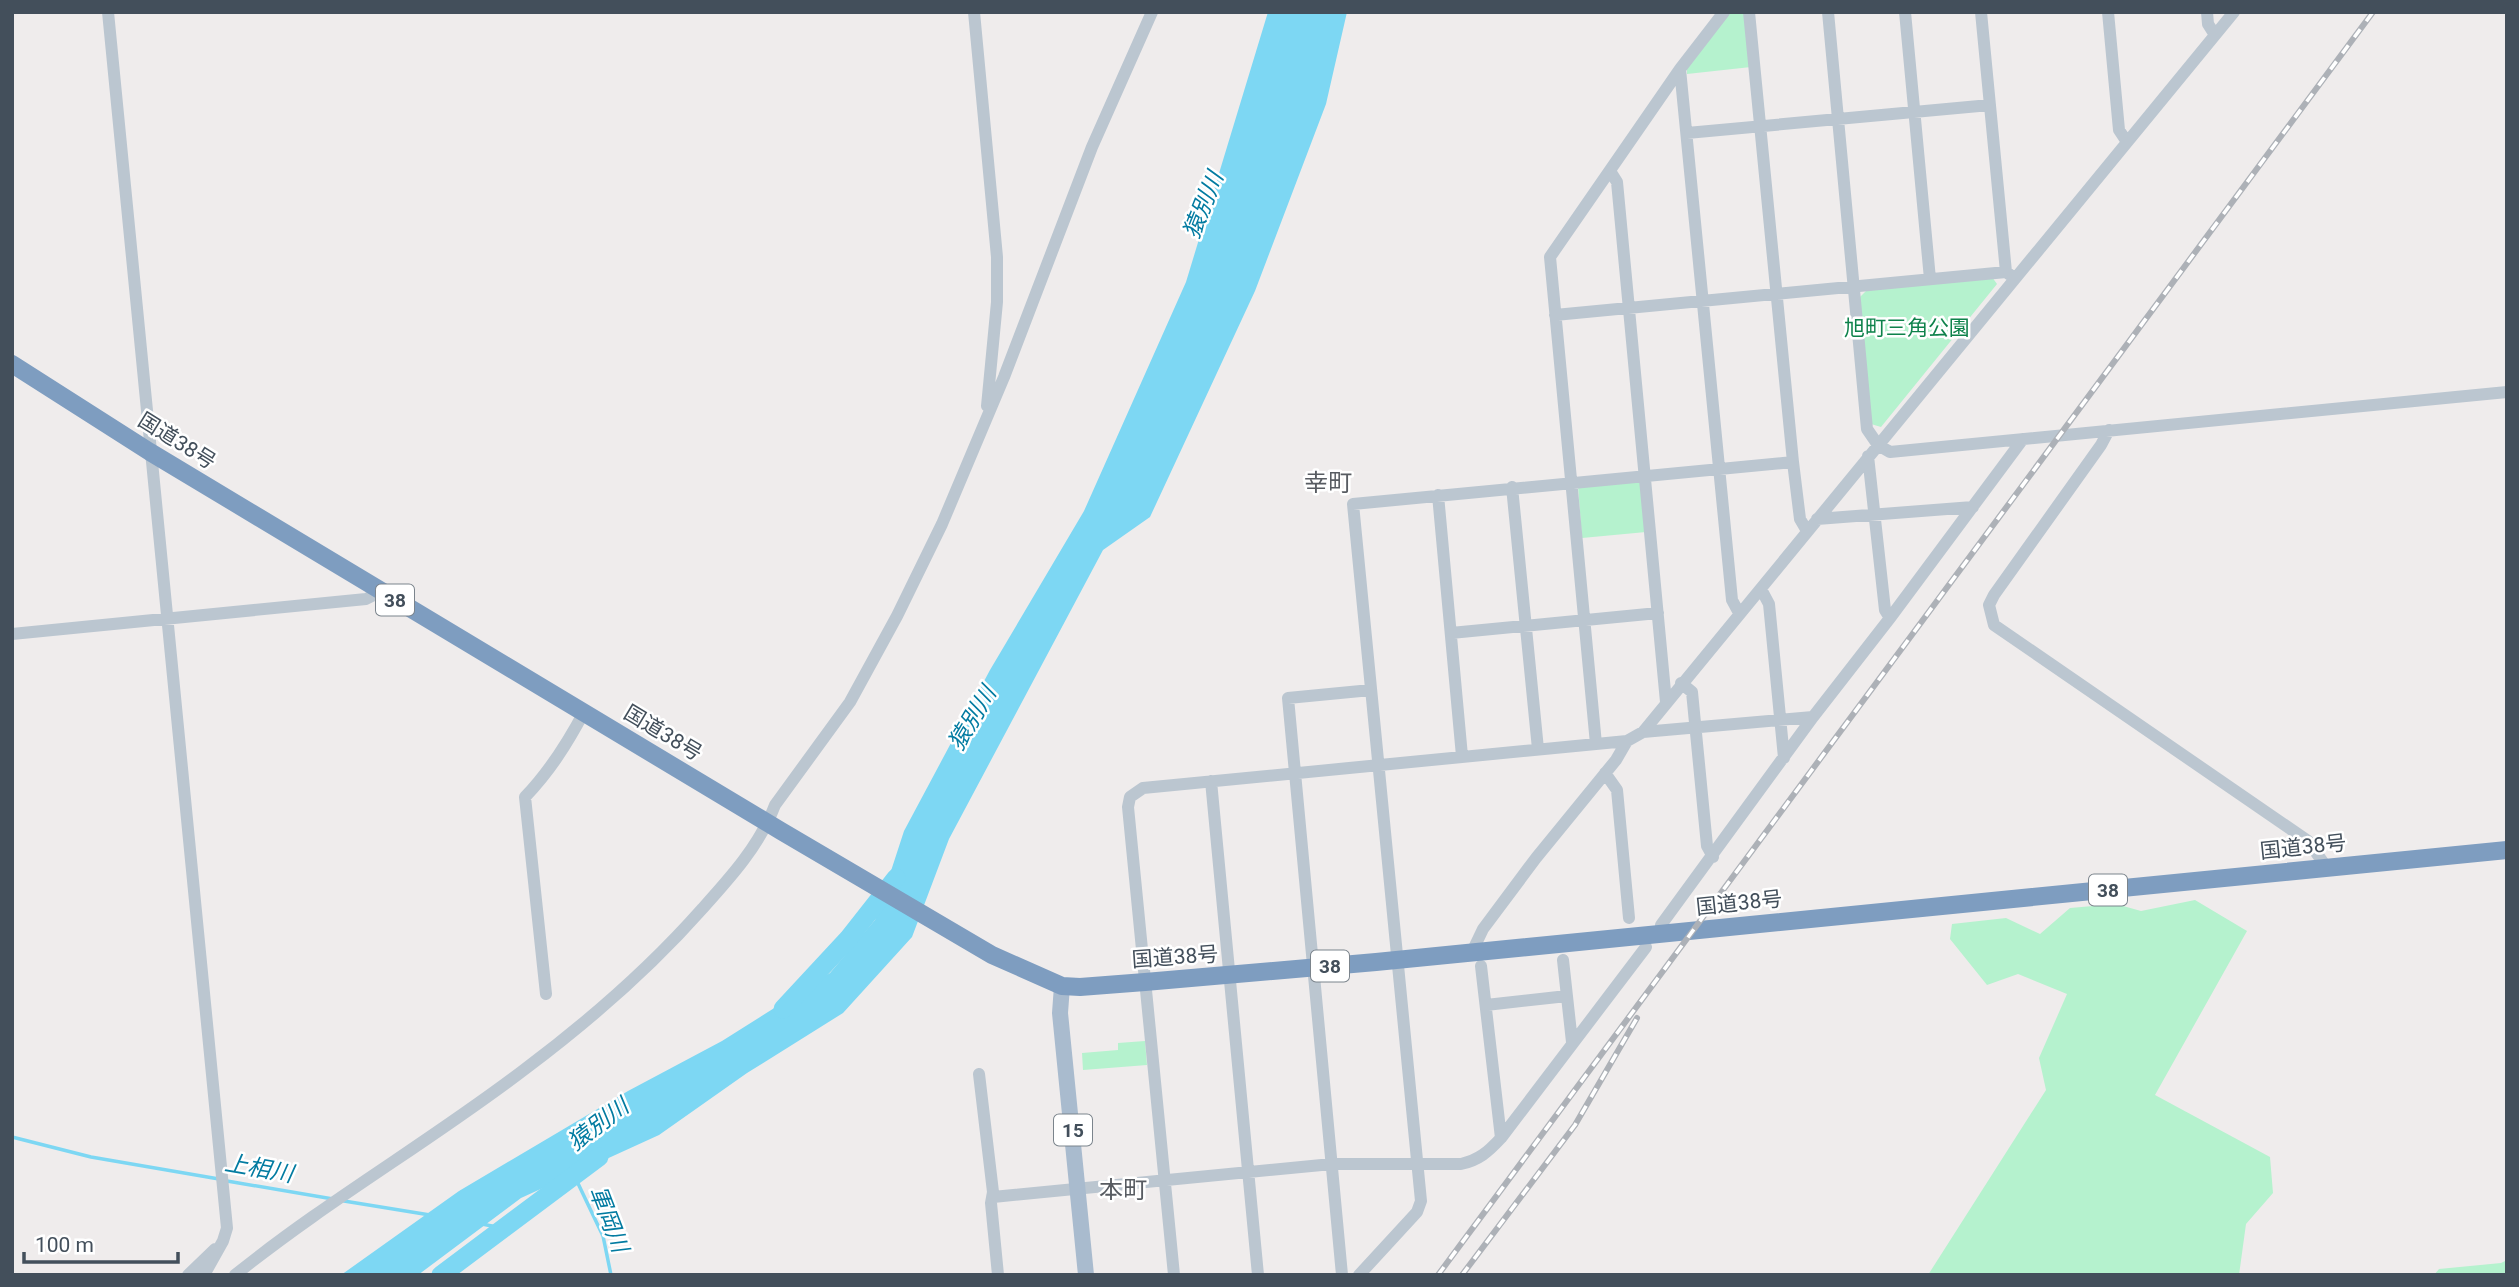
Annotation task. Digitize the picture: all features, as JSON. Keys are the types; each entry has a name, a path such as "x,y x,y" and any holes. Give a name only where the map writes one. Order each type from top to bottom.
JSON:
{"highway":[{"name":"国道38号","path":"12,364 150,452 992,956 1062,986 1229,976 1397,960 1476,959 1668,929 1709,929 2507,850"}],"main road":[{"name":"15","path":"1062,986 1060,1013 1086,1275"}],"street":[{"path":"108,12 227,1228 223,1241 204,1275"},
{"path":"974,12 997,257 997,302 986,417"},
{"path":"235,1275 279,1239 524,1070 602,1009 678,936 775,827 775,805 850,702 897,616 942,524 1004,377 1092,147 1152,12"},
{"path":"1596,744 1550,257 1680,69 1724,12"},
{"path":"1749,12 1793,462 1800,519 1807,531"},
{"path":"1828,12 1867,429 1878,445 1890,452 2507,392"},
{"path":"1905,12 1930,279"},
{"path":"1981,12 2011,275"},
{"path":"2108,12 2119,130 2127,142"},
{"path":"2207,12 2208,24 2215,35"},
{"path":"1174,1275 1128,807 1130,797 1143,789 1211,781 1627,741 1643,732 1878,445 2011,275 2127,142 2234,12"},
{"path":"1680,69 1732,600 1739,613"},
{"path":"1686,133 1990,104"},
{"path":"1610,171 1617,181 1666,702"},
{"path":"1555,315 1930,279 2011,275"},
{"path":"2109,430 1994,595 1989,605 1994,625 2308,841 2327,868"},
{"path":"1668,929 1713,857 1784,758 2023,439"},
{"path":"1868,456 1885,610 1890,618"},
{"path":"1359,1275 1418,1212 1421,1201 1353,503 1793,462"},
{"path":"1512,487 1538,749"},
{"path":"1438,495 1462,756"},
{"path":"1817,519 1973,507"},
{"path":"1760,589 1769,604 1784,758"},
{"path":"12,634 366,598 382,592"},
{"path":"1451,633 1658,613"},
{"path":"1681,683 1692,692 1707,846 1713,857"},
{"path":"1342,1275 1288,698 1371,690"},
{"path":"546,994 525,797 546,775 584,712"},
{"path":"1643,732 1813,718"},
{"path":"1501,1138 1486,1005 1476,959 1483,929 1627,741"},
{"path":"1605,773 1617,790 1629,918"},
{"path":"1211,781 1258,1275"},
{"path":"993,1196 1332,1164 1417,1165 1474,1161 1486,1154 1501,1138 1646,947"},
{"path":"1563,960 1572,1042"},
{"path":"1486,1005 1567,996"},
{"path":"979,1074 993,1196 991,1203 998,1275"},
{"path":"188,1275 223,1241"}],"green space":[{"path":"1728,12 1746,12 1751,67 1687,74 1687,67"},
{"name":"旭町三角公園","path":"1992,277 1997,284 1881,427 1871,424 1860,297 1868,289"},
{"path":"1641,480 1646,532 1582,538 1578,486"},
{"path":"2195,900 2247,931 2155,1095 2270,1157 2273,1193 2246,1224 2239,1275 1928,1275 2046,1090 2039,1058 2067,994 2018,974 1987,985 1950,939 1952,924 2006,918 2040,934 2070,908 2116,904 2141,911"},
{"path":"1145,1041 1147,1065 1083,1070 1082,1053 1118,1050 1118,1043"},
{"path":"2507,1260 2507,1275 2434,1275 2439,1269 2501,1263"}],"water":[{"path":"1268,12 1347,12 1326,104 1255,291 1150,517 1103,550 949,839 912,937 843,1013 747,1073 659,1135 521,1198 418,1275 341,1275 459,1191 628,1091 722,1041 830,973 875,920 904,831 990,670 1084,511 1186,282"}],"waterway":[{"name":"猿別川","path":"783,1009 848,939 896,878"},
{"name":"上相川","path":"12,1137 91,1157 219,1179"},
{"name":"猿別川","path":"441,1275 599,1157"},
{"name":"軍岡川","path":"574,1175 603,1236 611,1275"},
{"name":"上相川","path":"227,1181 333,1199"},
{"name":"上相川","path":"344,1201 430,1215"},
{"name":"上相川","path":"482,1224 502,1228"}],"railway":[{"path":"1438,1275 2373,12"},
{"path":"1462,1275 1575,1125 1637,1018"}],"district":[{"name":"幸町","path":"1328,483"},
{"name":"本町","path":"1123,1190"}]}
